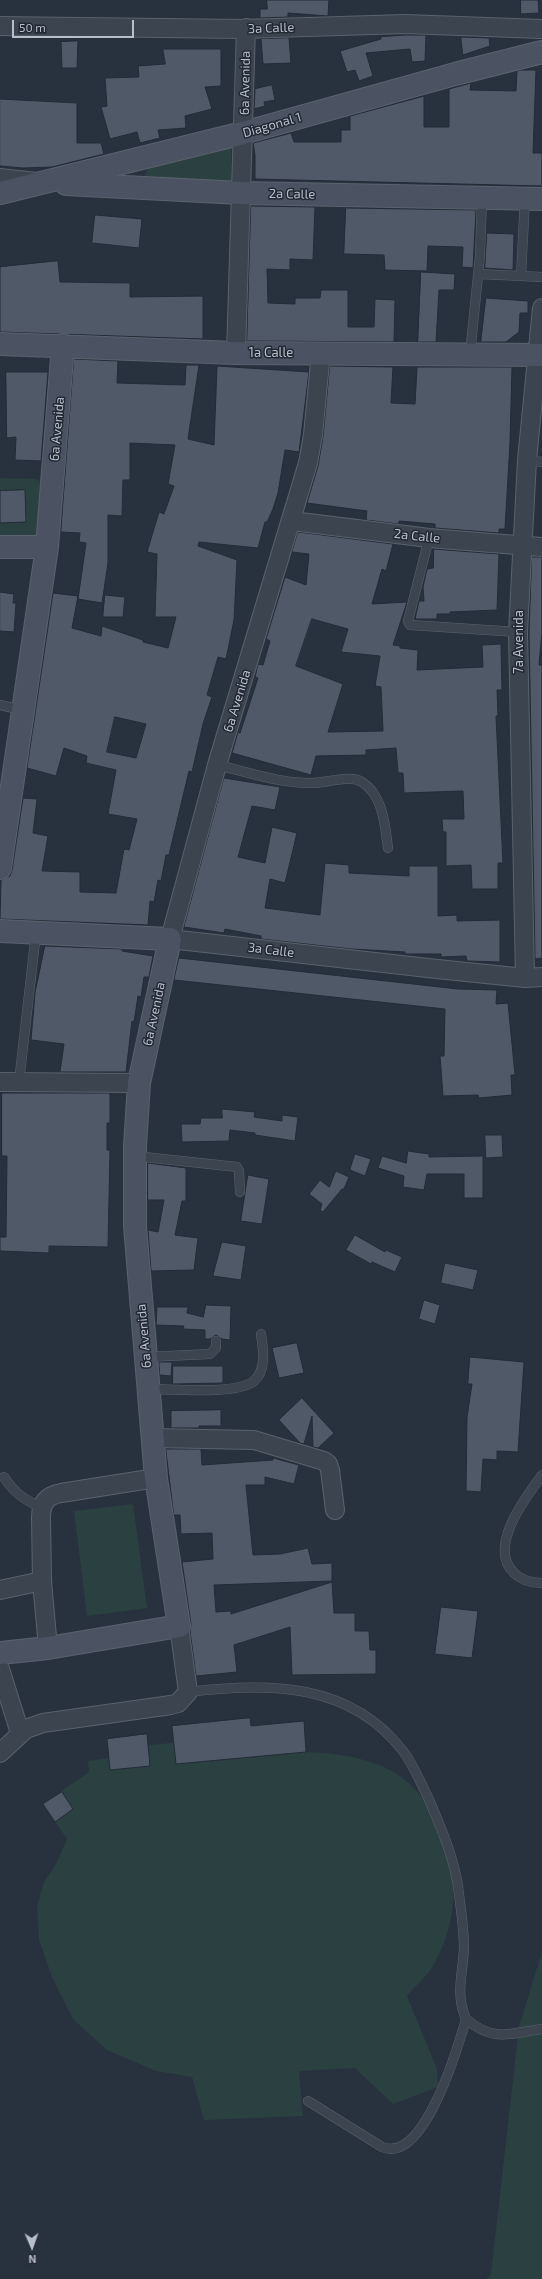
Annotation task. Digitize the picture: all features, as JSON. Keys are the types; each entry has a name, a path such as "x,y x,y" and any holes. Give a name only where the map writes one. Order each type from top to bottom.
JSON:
{"street":[{"name":"3a Calle","path":"0,26 246,28 405,24 542,29"},
{"name":"6a Avenida","path":"236,353 246,28"},
{"name":"Diagonal 1","path":"0,193 243,134 455,74 542,52"},
{"path":"0,178 43,183"},
{"name":"2a Calle","path":"43,183 241,194 534,198"},
{"name":"7a Avenida","path":"534,977 518,632 523,546 534,461 542,308"},
{"name":"1a Calle","path":"0,344 63,345 236,353 321,352 540,355"},
{"name":"6a Avenida","path":"0,868 47,547 63,345"},
{"name":"6a Avenida","path":"188,1692 156,1478 148,1389 135,1226 135,1156 139,1083 170,939 217,765 292,521 308,463 313,435 321,352"},
{"name":"2a Calle","path":"292,521 429,538 542,547"},
{"path":"0,547 47,547"},
{"name":"3a Calle","path":"0,931 170,939 534,977"},
{"path":"0,1082 139,1083"},
{"path":"152,1438 254,1440 324,1461 328,1464 330,1470 335,1510"},
{"path":"48,1648 42,1581 41,1508 45,1500 51,1494 156,1478"},
{"path":"0,1590 42,1581"},
{"path":"0,1654 48,1648 179,1626"},
{"path":"0,1669 20,1734"},
{"path":"0,1753 26,1729 42,1723 171,1705 178,1703 188,1692"}],"lane":[{"path":"470,354 479,274 482,197"},
{"path":"521,276 534,198"},
{"path":"479,274 542,277"},
{"path":"429,538 408,621 410,625 518,632"},
{"path":"0,705 22,710"},
{"path":"217,765 291,782 312,783 346,780 360,781 371,789 378,802 384,818 388,848"},
{"path":"19,1082 36,933"},
{"path":"135,1156 237,1167 240,1171 240,1192"},
{"path":"148,1389 218,1389 248,1385 255,1381 259,1374 264,1357 261,1334"},
{"path":"146,1357 210,1354 216,1348 216,1341"},
{"path":"542,1475 520,1505 505,1544 505,1554 510,1570 526,1581 542,1583"},
{"path":"4,1477 13,1490 22,1498 41,1508"},
{"path":"188,1692 240,1687 298,1689 344,1703 367,1717 386,1732 403,1752 415,1771 436,1815 450,1854 459,1890 464,1947 459,1994 466,2019 458,2048 440,2095 427,2118 404,2146 394,2150 382,2147 308,2101"},
{"path":"466,2019 485,2031 500,2035 517,2034 542,2029"}],"green space":[{"path":"217,147 231,149 232,184 148,181 145,176 149,165"},
{"path":"0,478 36,479 42,483 39,540 0,540"},
{"path":"133,1504 147,1608 87,1616 74,1511"},
{"path":"250,1718 252,1726 304,1721 306,1752 346,1756 372,1762 396,1773 424,1799 437,1821 447,1844 452,1869 454,1894 451,1919 444,1943 433,1966 407,1996 437,2069 438,2087 393,2104 355,2068 299,2071 303,2116 204,2120 192,2077 156,2071 107,2050 73,2019 52,1977 39,1940 37,1907 44,1882 56,1864 67,1839 43,1804 89,1772 88,1761 109,1758 107,1739 147,1734 148,1745 173,1743 172,1726"},
{"path":"542,1952 542,2279 487,2279 491,2274 519,2027"}],"building":[{"path":"267,0 329,0 328,16 288,13 288,17 260,18 260,9 267,9"},
{"path":"521,0 538,0 539,13 521,14"},
{"path":"426,35 425,61 412,62 410,49 366,53 373,76 359,81 355,70 347,72 340,51 381,39 381,37"},
{"path":"461,37 489,38 490,46 463,55"},
{"path":"289,38 291,63 263,64 261,39"},
{"path":"78,41 77,68 62,68 61,42"},
{"path":"163,49 221,49 221,86 205,87 212,109 185,116 186,128 158,130 160,138 140,143 137,132 110,139 101,107 107,106 105,78 139,77 138,66 165,64"},
{"path":"536,70 533,153 542,153 542,186 255,179 255,155 253,143 291,133 294,142 341,142 341,130 350,130 350,116 424,96 424,127 449,127 449,89 471,83 470,90 516,91 517,71"},
{"path":"272,85 275,100 264,102 265,106 254,109 255,89"},
{"path":"0,99 77,103 77,143 101,143 104,154 52,167 23,168 0,166"},
{"path":"251,206 315,207 313,260 290,259 290,270 267,269 268,303 295,304 295,298 320,298 321,290 348,290 348,327 374,327 375,299 395,300 394,342 247,341"},
{"path":"346,208 476,210 473,268 462,267 463,247 428,246 427,271 385,270 384,255 344,254"},
{"path":"95,215 142,219 139,248 92,243"},
{"path":"487,233 514,234 513,270 485,268"},
{"path":"58,261 60,282 130,283 130,297 203,296 203,339 0,332 0,267"},
{"path":"421,272 455,274 454,290 439,290 436,342 418,342"},
{"path":"486,298 528,301 528,313 520,313 519,332 506,342 481,342"},
{"path":"74,359 118,361 117,383 185,385 186,365 199,365 188,439 214,445 217,366 309,372 299,452 285,450 278,493 273,509 267,522 265,522 258,548 199,542 198,546 237,560 234,620 226,659 218,657 207,695 212,697 203,724 192,772 189,771 169,855 166,855 161,881 158,880 154,902 150,901 148,925 0,919 1,880 10,876 12,870 23,798 37,799 33,833 48,836 42,871 80,872 80,892 116,893 124,849 129,850 137,819 108,814 116,770 86,763 87,756 64,748 56,776 27,768 53,593 78,596 72,628 101,636 102,626 143,640 143,642 168,648 176,617 155,617 157,554 147,552 159,512 164,514 174,486 168,484 175,445 130,443 130,480 123,480 122,516 108,515 108,563 102,603 78,599 86,543 79,542 80,533 61,532","holes":["115,717 146,724 136,758 107,752"]},
{"path":"330,366 393,367 391,403 415,404 417,367 512,367 510,443 505,529 499,529 499,533 435,528 435,524 399,521 399,524 366,520 367,511 307,503 318,466 323,437"},
{"path":"6,372 48,372 41,461 15,460 16,437 7,438"},
{"path":"25,490 26,522 0,523 0,491"},
{"path":"298,532 393,544 386,571 382,569 372,604 407,602 393,645 400,646 400,648 418,650 417,670 483,667 482,645 501,644 502,690 497,690 498,716 496,716 503,863 498,863 498,889 472,889 471,865 446,866 446,832 443,832 442,819 464,819 463,791 404,793 403,773 398,773 396,748 366,750 366,755 316,756 311,775 232,753 238,732 240,733 258,678 255,677 258,664 263,665 270,641 266,639 285,577 306,585 309,554 292,552","holes":["312,619 348,629 341,652 380,656 375,686 381,687 383,731 328,732 343,684 296,666"]},
{"path":"434,549 499,554 497,610 450,612 450,614 437,614 437,619 415,619 419,601 424,601 423,587 427,569 433,568"},
{"path":"532,557 542,557 542,632 539,665 542,665 542,958 535,959 529,632"},
{"path":"0,592 14,594 13,603 16,603 14,632 0,631"},
{"path":"105,595 125,597 123,617 103,617"},
{"path":"224,778 280,787 275,810 252,806 238,857 265,863 272,827 297,833 285,883 270,879 265,908 320,915 325,863 349,865 349,873 409,876 409,866 438,866 438,916 457,915 457,921 500,920 500,962 467,961 466,956 441,957 441,954 405,954 405,952 351,949 261,939 261,936 225,929 224,933 184,927"},
{"path":"45,946 122,949 122,951 153,956 149,977 144,977 141,997 138,996 134,1022 132,1021 126,1072 60,1072 64,1044 31,1040 35,993"},
{"path":"179,958 458,989 497,990 496,1004 508,1003 515,1075 511,1075 512,1095 479,1098 478,1095 443,1096 440,1056 444,1056 445,1009 174,980"},
{"path":"2,1093 110,1093 110,1123 107,1123 107,1150 110,1150 108,1247 49,1246 49,1253 0,1251 0,1237 6,1237 7,1156 2,1156"},
{"path":"222,1109 255,1112 254,1117 282,1121 282,1115 298,1117 295,1141 255,1135 255,1133 230,1130 229,1141 182,1142 181,1124 200,1124 201,1118 222,1118"},
{"path":"485,1135 502,1135 503,1157 486,1158"},
{"path":"408,1151 429,1154 429,1157 483,1156 483,1198 464,1198 464,1174 427,1174 424,1190 403,1187 404,1176 378,1168 382,1156 406,1163"},
{"path":"355,1154 371,1159 365,1176 350,1170"},
{"path":"148,1163 186,1168 186,1201 182,1201 175,1235 198,1238 194,1270 151,1271 148,1230 158,1232 164,1200 148,1200"},
{"path":"336,1171 349,1177 344,1189 342,1189 323,1212 320,1210 322,1204 309,1194 320,1180 329,1187"},
{"path":"248,1175 269,1179 262,1224 241,1221"},
{"path":"355,1235 385,1252 386,1250 402,1257 395,1272 372,1262 371,1264 346,1250"},
{"path":"222,1242 246,1246 241,1280 213,1276"},
{"path":"445,1263 478,1270 473,1290 441,1283"},
{"path":"424,1300 440,1305 435,1324 419,1319"},
{"path":"206,1305 231,1306 230,1340 222,1339 216,1335 210,1339 205,1339 205,1330 183,1329 184,1326 156,1325 157,1307 188,1307 187,1313 203,1317"},
{"path":"297,1343 304,1373 279,1378 272,1348"},
{"path":"470,1357 524,1362 518,1452 497,1451 497,1460 483,1459 481,1492 466,1491 467,1417 472,1384 468,1384"},
{"path":"159,1362 172,1362 171,1376 160,1375"},
{"path":"173,1366 223,1366 223,1383 173,1384"},
{"path":"302,1398 334,1433 318,1448 313,1447 312,1416 304,1444 300,1443 279,1420"},
{"path":"221,1410 221,1426 171,1428 171,1411"},
{"path":"166,1449 201,1449 202,1465 273,1460 273,1458 299,1465 294,1484 265,1477 265,1485 246,1485 253,1555 280,1554 308,1548 312,1564 332,1563 332,1581 214,1585 216,1612 231,1611 231,1614 332,1582 334,1613 355,1613 355,1631 369,1631 370,1650 376,1650 376,1674 292,1675 290,1627 234,1645 237,1672 196,1676 190,1631 191,1624 182,1562 213,1559 212,1533 181,1534 180,1515 174,1515"},
{"path":"441,1607 478,1611 472,1658 435,1654"},
{"path":"250,1718 251,1726 304,1721 306,1752 176,1764 172,1726"},
{"path":"147,1734 150,1766 110,1770 107,1739"},
{"path":"62,1792 73,1809 55,1822 43,1804"}]}
